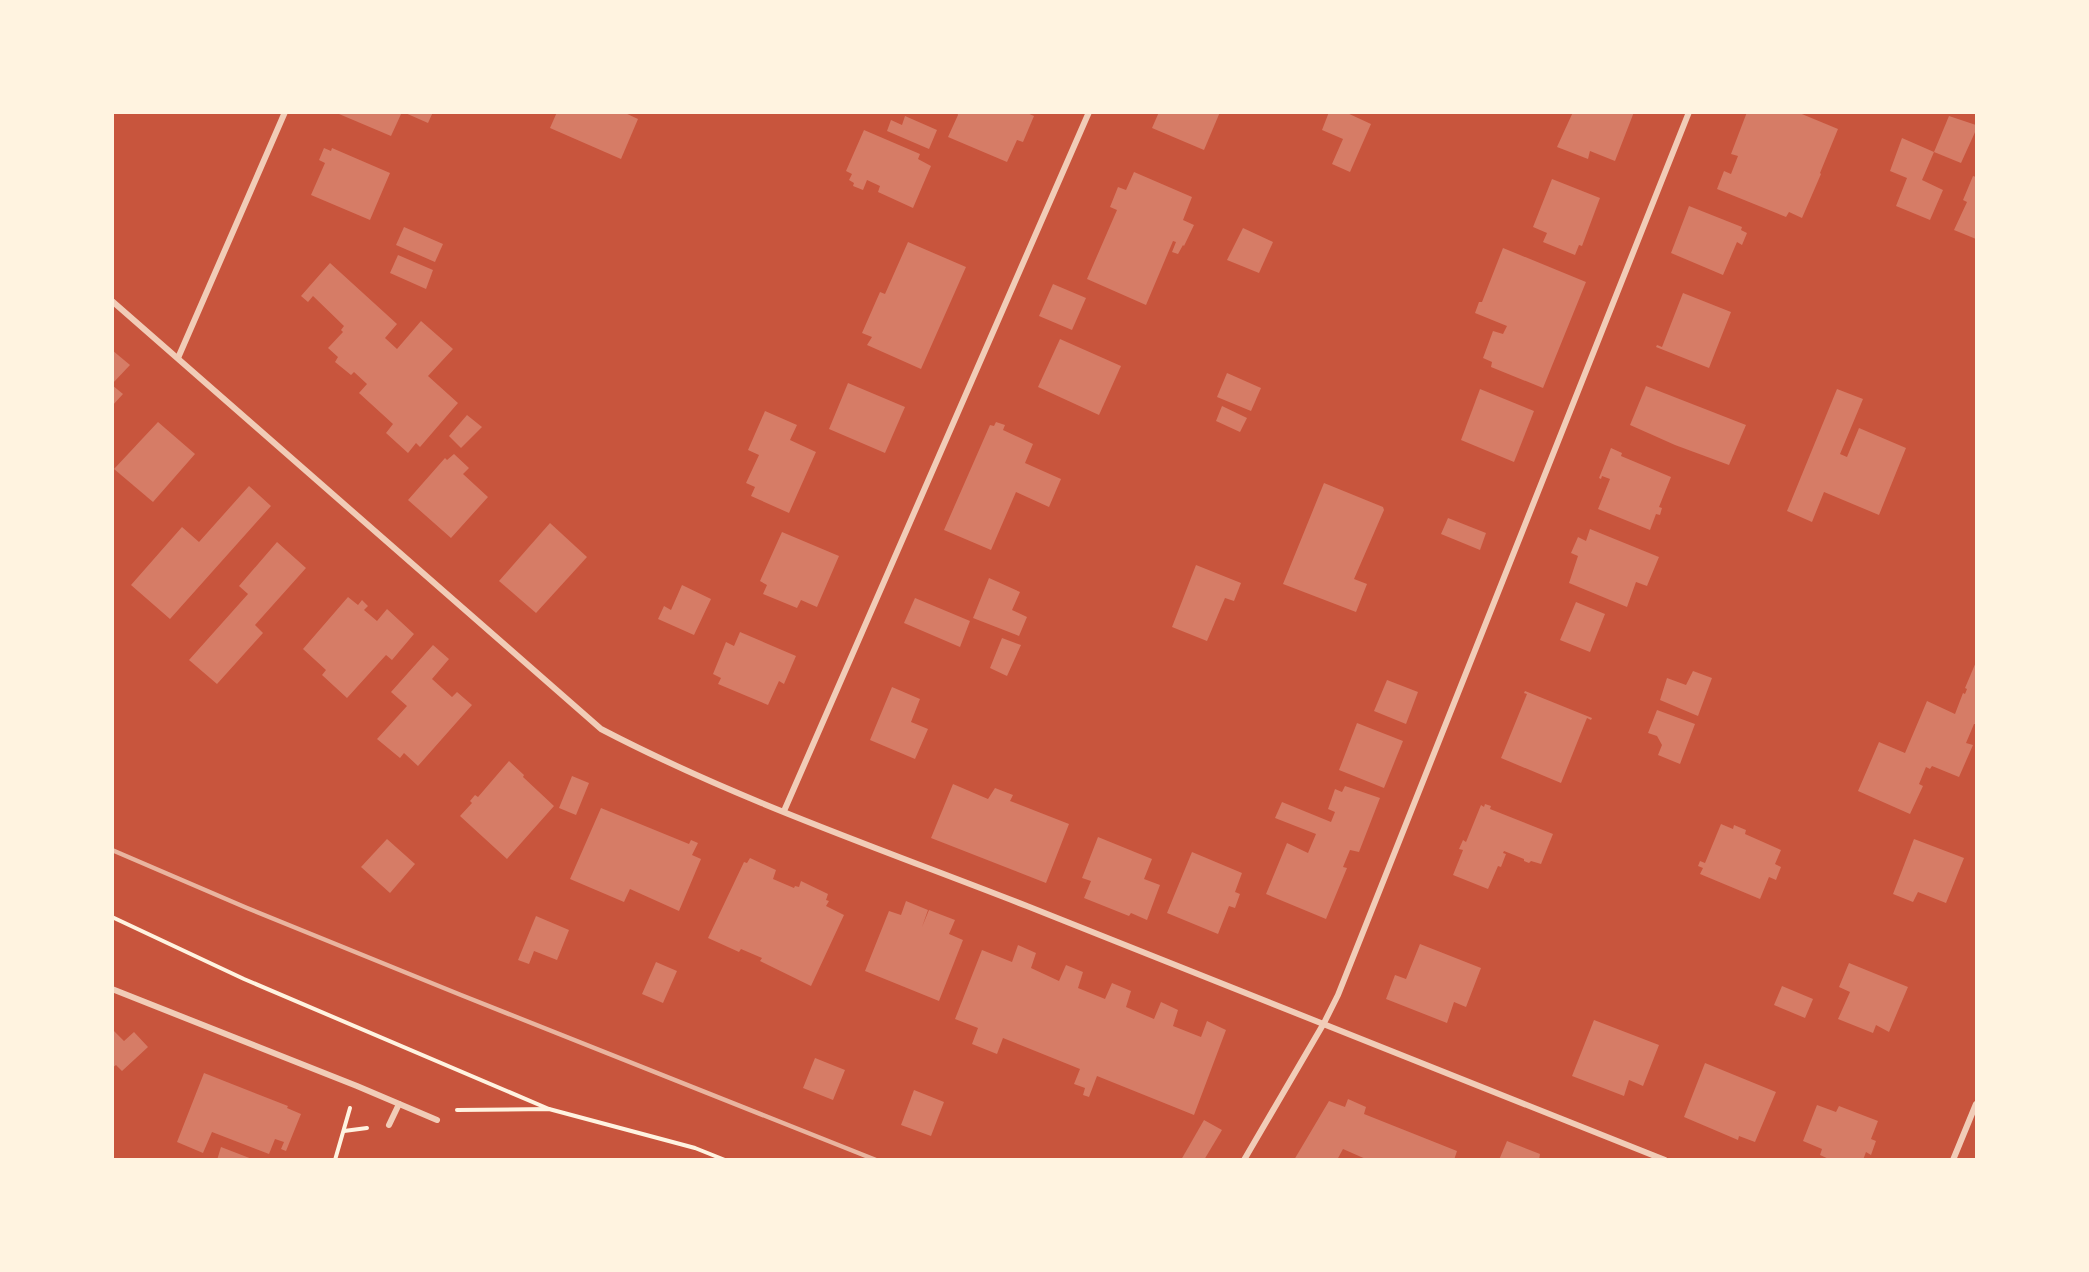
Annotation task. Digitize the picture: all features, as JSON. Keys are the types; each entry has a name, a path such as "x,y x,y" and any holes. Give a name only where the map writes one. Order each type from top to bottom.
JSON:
{"street":[{"path":"178,358 285,112"},
{"path":"784,811 1089,112"},
{"path":"1244,1160 1338,995 1689,112"},
{"path":"112,301 601,729 663,762 1665,1160"},
{"path":"112,989 437,1120"},
{"path":"389,1125 399,1104"},
{"path":"1953,1160 1977,1104"}],"path":[{"path":"112,916 244,979 549,1109 695,1148 725,1160"},
{"path":"335,1160 357,1086"},
{"path":"420,1113 455,1110 549,1109"}],"building":[{"path":"340,112 402,112 391,136 339,114"},
{"path":"403,112 433,112 428,123"},
{"path":"557,112 623,112 638,119 621,159 550,128"},
{"path":"957,112 1025,112 1034,116 1023,142 1017,140 1007,162 948,137 958,115"},
{"path":"1159,112 1220,112 1204,150 1152,128"},
{"path":"1329,112 1345,112 1371,124 1350,172 1332,164 1343,139 1322,130"},
{"path":"1573,112 1634,112 1615,161 1590,151 1588,159 1557,147"},
{"path":"1747,112 1797,112 1838,129 1802,218 1789,212 1786,217 1717,189 1724,171 1731,174 1738,156 1731,154"},
{"path":"905,116 937,130 929,149 887,131 891,120 902,125"},
{"path":"1949,116 1976,125 1976,130 1961,163 1934,152"},
{"path":"864,130 920,154 918,159 931,166 913,208 878,192 880,186 867,180 863,190 853,186 854,183 849,180 852,174 846,171"},
{"path":"1902,138 1934,152 1922,180 1943,190 1930,220 1896,206 1907,178 1890,171"},
{"path":"324,148 331,151 332,148 390,173 370,220 311,195 325,163 319,160"},
{"path":"1134,172 1192,197 1183,220 1194,225 1178,254 1172,252 1176,242 1173,241 1146,305 1087,279 1117,210 1110,207 1118,187 1126,190"},
{"path":"1973,176 1976,177 1976,239 1954,230 1967,202 1963,200"},
{"path":"1552,179 1600,198 1582,246 1579,245 1575,255 1543,242 1547,233 1533,227"},
{"path":"1689,206 1742,227 1741,230 1747,233 1742,245 1737,242 1723,275 1671,253"},
{"path":"404,227 443,244 435,262 396,245"},
{"path":"1243,228 1273,242 1259,273 1227,260"},
{"path":"908,242 966,267 921,369 867,345 872,337 862,333 880,292 885,294"},
{"path":"1503,248 1586,282 1543,388 1491,367 1492,362 1483,358 1493,331 1503,334 1507,326 1475,313 1479,302 1482,302"},
{"path":"398,255 433,270 426,289 390,273"},
{"path":"330,263 397,324 385,338 397,349 421,321 453,349 428,376 458,403 420,447 416,443 408,453 386,433 393,424 359,393 367,384 354,372 351,375 335,362 338,357 328,348 343,332 341,330 344,326 313,296 308,302 301,296"},
{"path":"1053,284 1086,298 1072,330 1039,316"},
{"path":"1683,293 1731,312 1709,368 1656,347 1657,345 1662,347"},
{"path":"1060,339 1121,366 1099,415 1038,387"},
{"path":"112,350 130,365 112,384"},
{"path":"1227,373 1261,388 1251,411 1217,397"},
{"path":"848,383 905,407 885,453 829,429"},
{"path":"112,385 123,394 112,406"},
{"path":"1646,386 1746,425 1729,465 1630,425"},
{"path":"1480,389 1534,411 1514,462 1461,440"},
{"path":"1837,389 1863,399 1840,454 1847,457 1859,428 1906,448 1879,515 1824,492 1812,522 1787,511"},
{"path":"1222,406 1247,418 1240,432 1216,421"},
{"path":"765,411 797,425 790,440 816,452 789,513 751,496 755,487 746,483 759,455 748,450"},
{"path":"467,415 482,427 461,448 449,436"},
{"path":"158,422 195,454 153,502 114,469"},
{"path":"996,422 1005,425 1003,430 1033,444 1025,463 1061,479 1049,507 1016,492 991,550 944,530 990,425 994,426"},
{"path":"1611,448 1622,453 1621,456 1671,477 1659,507 1662,508 1660,515 1656,514 1650,530 1598,509 1610,479 1602,476 1601,479 1599,478"},
{"path":"454,454 469,468 463,474 488,497 451,538 408,500 445,458 447,460"},
{"path":"1324,483 1383,507 1384,510 1354,579 1367,584 1356,612 1283,584"},
{"path":"249,486 271,506 170,619 131,585 182,527 199,542"},
{"path":"1448,518 1486,533 1480,550 1441,534"},
{"path":"550,523 587,557 536,613 499,581"},
{"path":"1590,529 1659,557 1647,586 1636,582 1627,607 1569,583 1578,556 1571,553 1578,537 1586,541"},
{"path":"782,532 839,556 817,607 801,600 797,608 763,594 767,585 760,581"},
{"path":"277,542 306,568 255,625 263,633 217,684 189,660 248,594 239,586"},
{"path":"1196,565 1241,583 1234,601 1225,598 1207,641 1172,627"},
{"path":"989,578 1020,592 1012,610 1027,617 1019,636 973,618"},
{"path":"682,585 711,599 694,635 658,619 664,606 671,610"},
{"path":"348,597 358,605 362,600 368,606 364,610 377,621 387,609 414,634 392,660 386,655 347,698 322,675 326,670 303,649"},
{"path":"915,598 970,621 960,647 904,623"},
{"path":"1576,602 1605,614 1590,652 1560,640"},
{"path":"740,632 796,656 784,684 779,681 768,705 718,684 721,678 713,674 726,642 734,646"},
{"path":"1002,638 1021,645 1007,676 990,668"},
{"path":"433,645 449,659 432,679 452,697 457,692 472,705 418,766 404,753 400,758 377,739 407,706 391,692"},
{"path":"1976,662 1976,724 1966,743 1973,745 1959,777 1932,766 1930,769 1926,767 1919,784 1923,786 1910,814 1858,791 1879,742 1905,753 1927,701 1955,714"},
{"path":"1693,671 1712,678 1698,716 1660,700 1667,678 1686,685"},
{"path":"1387,680 1418,692 1406,724 1374,711"},
{"path":"892,687 920,699 911,722 928,729 915,759 870,740"},
{"path":"1525,691 1592,718 1591,720 1587,718 1561,783 1501,758 1527,694 1524,693"},
{"path":"1657,710 1695,724 1680,764 1658,755 1662,745 1657,736 1648,733"},
{"path":"1357,723 1403,741 1384,788 1339,770"},
{"path":"509,761 554,806 507,859 460,816 472,803 470,801 475,795 478,797"},
{"path":"572,776 589,783 576,815 559,808"},
{"path":"953,784 988,799 995,788 1013,795 1010,801 1069,824 1046,883 931,838"},
{"path":"1345,786 1380,798 1359,852 1350,850 1343,867 1347,868 1326,919 1266,894 1287,843 1308,853 1316,834 1275,818 1282,802 1331,822 1335,812 1328,809 1335,789 1342,792"},
{"path":"1485,804 1491,806 1490,809 1553,834 1541,864 1531,861 1529,863 1504,851 1503,853 1506,854 1501,867 1498,866 1488,889 1453,875 1463,850 1459,849 1463,840 1466,842 1481,805 1484,807"},
{"path":"601,808 689,844 691,840 698,843 692,855 701,859 679,911 630,889 624,902 570,879"},
{"path":"1721,824 1733,829 1734,825 1746,830 1745,834 1781,850 1775,864 1781,867 1776,880 1769,877 1760,899 1700,874 1703,868 1698,866 1700,861 1705,863"},
{"path":"1098,837 1152,859 1144,879 1160,885 1147,920 1131,913 1129,916 1084,898 1091,881 1082,878"},
{"path":"387,839 415,864 390,893 361,867"},
{"path":"1914,839 1964,858 1946,903 1918,892 1913,902 1893,894"},
{"path":"1192,852 1242,873 1235,892 1240,894 1235,908 1229,906 1218,934 1167,913"},
{"path":"750,858 776,870 773,879 794,888 799,887 801,881 828,894 826,900 829,901 826,906 844,915 811,986 760,961 762,958 741,949 739,952 708,938 744,862 747,863"},
{"path":"906,901 928,910 922,927 929,910 955,920 949,934 963,940 939,1001 865,971 889,911 901,915"},
{"path":"536,916 569,930 557,960 534,951 529,964 518,960"},
{"path":"1420,944 1481,968 1466,1007 1454,1002 1447,1023 1386,999 1395,975 1406,979"},
{"path":"1018,945 1036,953 1031,968 1059,981 1066,965 1083,972 1078,988 1105,999 1112,983 1131,991 1126,1007 1154,1019 1161,1002 1178,1010 1173,1026 1201,1037 1207,1021 1226,1030 1194,1115 1097,1076 1089,1097 1083,1095 1085,1088 1074,1084 1080,1069 1003,1038 997,1054 972,1044 978,1028 955,1019 982,950 1012,962"},
{"path":"656,962 677,971 663,1003 642,994"},
{"path":"1849,963 1908,987 1889,1032 1876,1025 1873,1033 1838,1019 1850,992 1839,987"},
{"path":"1782,986 1813,999 1805,1018 1774,1005"},
{"path":"1594,1020 1659,1045 1643,1086 1629,1080 1624,1096 1572,1076"},
{"path":"112,1029 124,1041 134,1032 148,1047 122,1071 116,1065 112,1068"},
{"path":"815,1058 845,1070 833,1100 803,1088"},
{"path":"1705,1063 1776,1092 1755,1142 1739,1136 1738,1140 1684,1117"},
{"path":"204,1073 288,1106 287,1108 301,1114 286,1151 281,1149 284,1142 275,1139 269,1154 212,1132 203,1153 177,1142"},
{"path":"914,1090 944,1102 931,1136 901,1125"},
{"path":"1348,1099 1366,1107 1364,1114 1457,1151 1454,1160 1368,1160 1343,1149 1337,1160 1294,1160 1329,1101 1345,1107"},
{"path":"1817,1105 1836,1112 1839,1106 1878,1121 1871,1139 1876,1141 1871,1155 1866,1152 1863,1160 1831,1160 1820,1155 1822,1149 1803,1141"},
{"path":"1204,1120 1222,1130 1204,1160 1181,1160"},
{"path":"1507,1141 1540,1154 1539,1160 1499,1160"},
{"path":"221,1147 252,1159 252,1160 217,1160"}],"railway":[{"path":"112,850 461,995 876,1160"}]}
